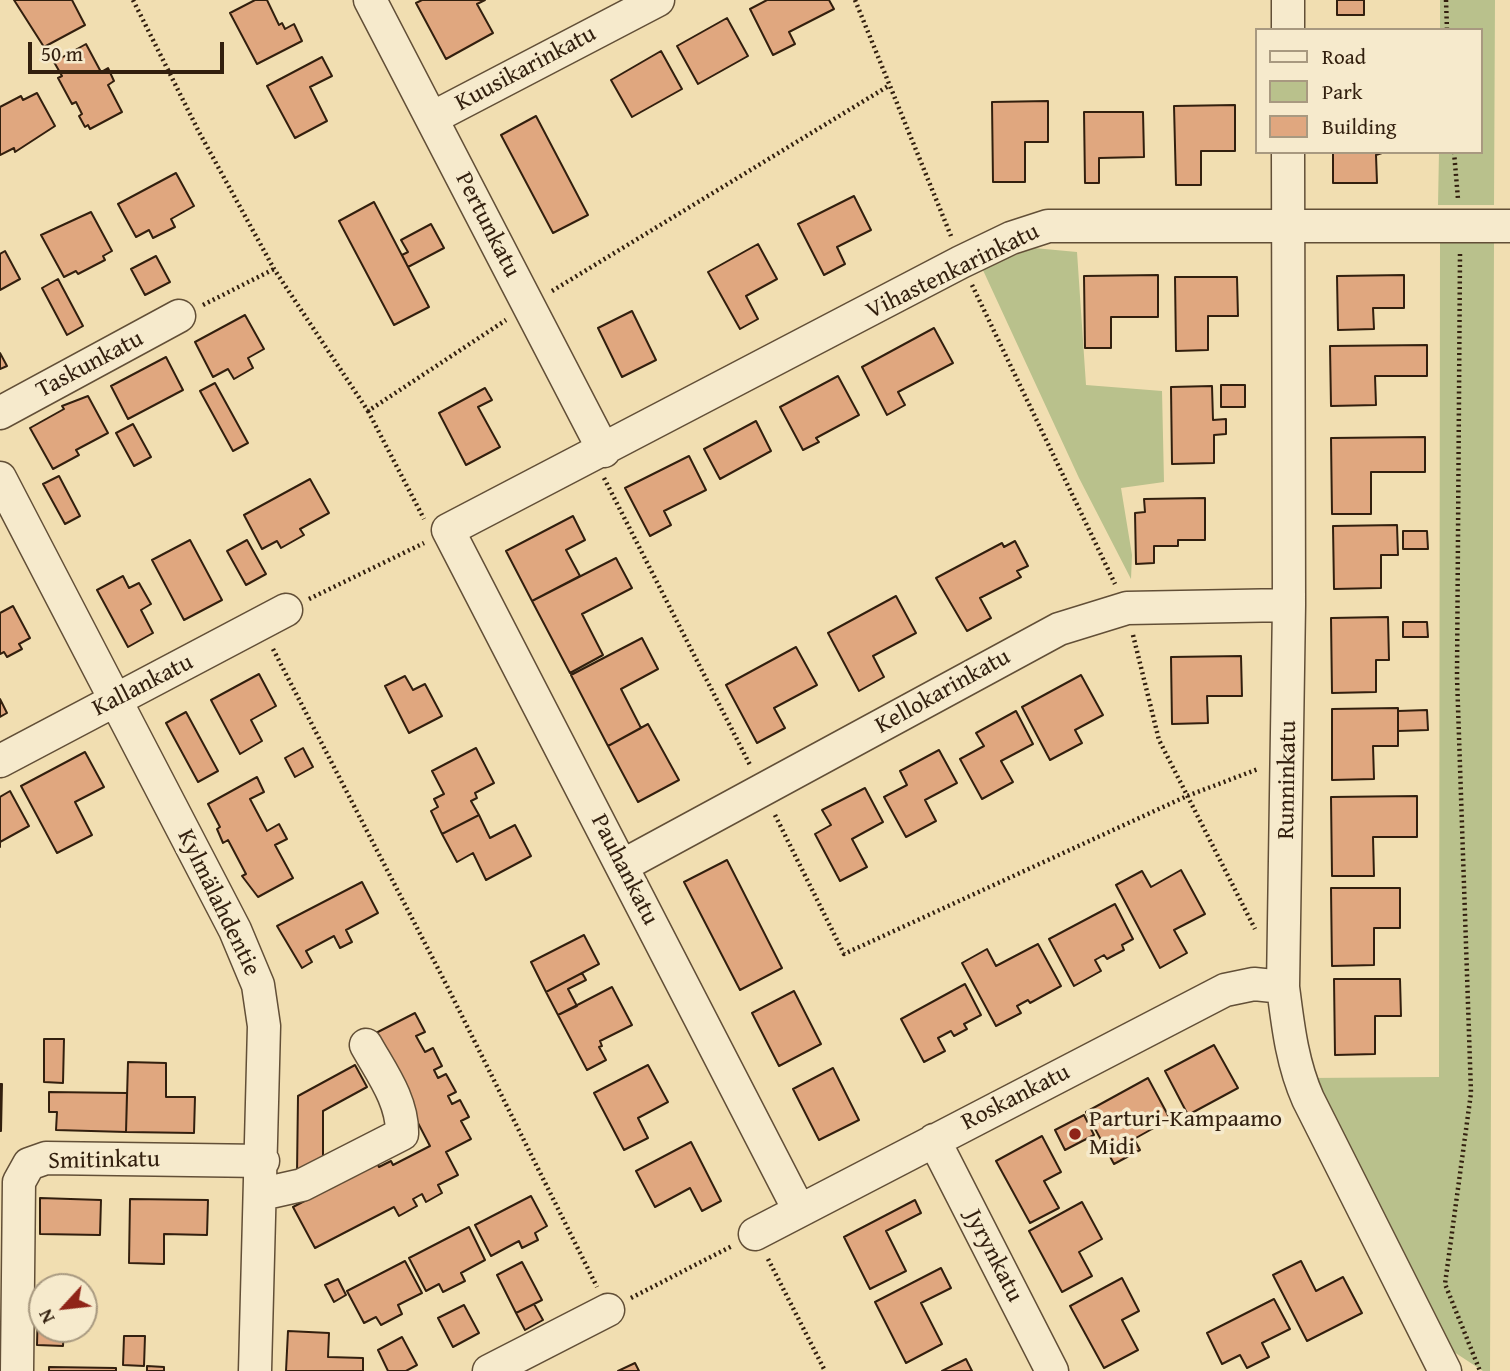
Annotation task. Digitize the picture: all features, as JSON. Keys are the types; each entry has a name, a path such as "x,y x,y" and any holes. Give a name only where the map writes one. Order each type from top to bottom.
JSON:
{"street":[{"name":"Pertunkatu","path":"370,0 604,451"},
{"name":"Kuusikarinkatu","path":"432,118 658,0"},
{"path":"1288,0 1288,28"},
{"name":"Runninkatu","path":"1288,154 1289,605 1284,973 1290,1038 1300,1081 1446,1371"},
{"name":"Vihastenkarinkatu","path":"441,534 961,262 1011,238 1048,226 1510,226"},
{"name":"Taskunkatu","path":"0,413 179,316"},
{"name":"Kylmälahdentie","path":"0,478 235,930 258,985 264,1026 262,1194 255,1371"},
{"name":"Pauhankatu","path":"441,534 622,866 799,1210"},
{"name":"Kellokarinkatu","path":"622,866 1059,629 1127,608 1289,605"},
{"name":"Kallankatu","path":"0,761 273,617"},
{"name":"Roskankatu","path":"755,1234 1225,990 1254,984 1284,973"},
{"path":"262,1194 302,1185 402,1134 403,1119 394,1096 366,1045"},
{"name":"Jyrynkatu","path":"934,1140 1052,1371"},
{"name":"Smitinkatu","path":"17,1371 19,1182 29,1164 46,1158 262,1161"},
{"path":"489,1371 608,1310"}],"path":[{"path":"133,0 199,132 274,269 368,411 441,534 273,617 447,986 608,1310 755,1234 825,1371"},
{"path":"855,0 961,262 1127,608 1159,740 1256,932 1284,973"},
{"path":"1446,0 1447,28"},
{"path":"368,411 529,306 890,85"},
{"path":"1454,154 1461,226 1457,677 1471,1093 1445,1284 1480,1371"},
{"path":"179,316 274,269"},
{"path":"604,451 600,471 844,954 1186,796 1288,758"}],"green space":[{"path":"1440,0 1495,0 1494,205 1438,205 1439,154 1482,154 1482,28 1440,28"},
{"path":"1440,243 1494,243 1490,1371 1483,1371 1454,1352 1310,1078 1439,1077"},
{"path":"1034,248 1077,252 1086,385 1162,391 1164,482 1121,488 1132,555 1131,579 1079,478 982,268"}],"building":[{"path":"14,0 72,0 85,25 44,47"},
{"path":"255,0 267,0 279,25 282,23 285,29 294,24 302,41 257,64 230,13"},
{"path":"422,0 485,0 477,4 493,33 446,59 416,3"},
{"path":"767,0 829,0 834,9 789,32 795,44 773,55 750,9"},
{"path":"1337,0 1364,0 1364,15 1337,15"},
{"path":"727,18 748,56 698,84 677,46"},
{"path":"86,44 101,72 108,68 114,81 108,85 122,112 90,129 88,125 85,127 76,102 72,104 58,78 62,76 54,62"},
{"path":"661,51 682,89 632,117 611,80"},
{"path":"322,57 332,76 310,87 327,121 295,138 267,86"},
{"path":"37,93 55,126 15,152 14,148 0,155 0,107 21,96 23,100"},
{"path":"1048,101 1048,142 1025,142 1025,182 993,182 992,102"},
{"path":"1235,105 1235,151 1201,151 1201,185 1176,185 1174,106"},
{"path":"1084,112 1143,112 1144,157 1099,158 1099,183 1085,183"},
{"path":"536,116 588,215 553,233 501,135"},
{"path":"1333,154 1379,154 1376,155 1377,183 1333,183"},
{"path":"176,173 194,206 171,219 175,227 153,238 149,230 136,237 118,204"},
{"path":"854,196 871,230 837,247 845,264 824,275 798,224"},
{"path":"374,202 429,307 394,325 339,221"},
{"path":"91,212 112,251 103,256 105,260 78,274 76,271 64,277 41,235"},
{"path":"431,224 444,248 408,267 402,255 408,252 401,240"},
{"path":"758,244 777,279 746,296 758,319 740,329 708,272"},
{"path":"5,251 20,279 0,290 0,254"},
{"path":"156,256 170,282 145,295 131,269"},
{"path":"1158,275 1158,317 1111,317 1111,348 1085,348 1084,276"},
{"path":"1404,275 1404,308 1373,308 1374,329 1338,330 1337,276"},
{"path":"1175,277 1237,277 1238,316 1208,316 1208,350 1176,351"},
{"path":"58,279 83,326 67,335 42,288"},
{"path":"632,311 656,360 622,377 598,328"},
{"path":"245,315 264,349 248,358 253,368 234,379 228,369 213,377 195,342"},
{"path":"934,328 953,363 898,392 905,405 887,415 862,367"},
{"path":"1427,345 1427,376 1375,376 1376,405 1331,406 1330,346"},
{"path":"0,353 7,366 0,369"},
{"path":"166,357 183,390 128,419 111,386"},
{"path":"838,376 859,415 816,438 819,442 803,450 780,407"},
{"path":"215,383 248,443 233,451 200,391"},
{"path":"1221,385 1245,385 1245,407 1221,407"},
{"path":"1212,386 1213,420 1226,419 1226,434 1214,435 1214,463 1172,464 1171,387"},
{"path":"485,388 492,400 478,407 500,447 466,465 439,413"},
{"path":"88,396 108,433 76,450 79,455 53,469 30,428 64,409 62,406"},
{"path":"756,421 771,451 720,479 704,449"},
{"path":"133,424 151,457 134,466 116,433"},
{"path":"1425,437 1425,472 1371,472 1371,514 1332,514 1331,438"},
{"path":"689,456 706,490 664,511 671,525 650,536 625,488"},
{"path":"59,476 80,516 65,524 43,484"},
{"path":"310,479 329,513 300,529 304,535 281,548 277,541 262,549 244,515"},
{"path":"1205,498 1205,540 1178,540 1178,546 1154,546 1154,563 1136,564 1135,513 1145,512 1144,499"},
{"path":"573,516 585,540 566,550 580,576 532,601 506,551"},
{"path":"1397,525 1398,555 1381,555 1381,588 1334,589 1333,526"},
{"path":"1403,531 1427,531 1428,549 1403,549"},
{"path":"190,540 222,600 184,620 152,560"},
{"path":"247,540 266,574 246,585 227,551"},
{"path":"1015,541 1028,566 1017,571 1021,577 980,598 991,618 967,631 936,578 1002,543 1004,547"},
{"path":"616,558 632,588 582,614 603,655 570,673 532,601"},
{"path":"123,576 129,588 139,583 151,604 141,610 153,633 128,647 97,590"},
{"path":"896,596 916,633 873,656 884,677 859,691 828,633"},
{"path":"13,606 30,638 19,644 22,649 7,657 4,652 0,654 0,613"},
{"path":"1388,617 1389,660 1376,660 1376,692 1332,693 1331,618"},
{"path":"1403,622 1427,622 1428,637 1403,637"},
{"path":"642,638 658,669 621,689 641,728 608,746 571,675"},
{"path":"796,647 817,685 774,708 785,728 757,743 726,685"},
{"path":"1241,656 1242,696 1207,696 1208,723 1172,724 1171,657"},
{"path":"259,674 276,706 251,720 262,741 240,754 211,700"},
{"path":"1081,675 1103,715 1075,730 1082,743 1050,760 1022,707"},
{"path":"405,676 413,690 425,684 442,716 409,733 385,686"},
{"path":"0,699 7,713 0,717"},
{"path":"1398,708 1398,746 1373,746 1374,779 1332,780 1332,709"},
{"path":"1427,710 1428,730 1398,731 1398,711"},
{"path":"1016,711 1033,744 1001,761 1013,782 982,799 960,759 984,746 976,733"},
{"path":"186,712 218,771 198,782 166,723"},
{"path":"648,724 679,780 638,802 608,746"},
{"path":"303,748 313,767 295,777 285,758"},
{"path":"476,748 494,783 475,793 477,798 471,801 479,815 442,834 431,811 438,807 434,799 444,794 432,771"},
{"path":"939,750 957,783 925,800 936,821 906,837 884,797 907,785 900,771"},
{"path":"85,752 104,787 75,802 92,835 57,853 21,786"},
{"path":"257,777 264,792 250,799 267,831 279,824 287,839 275,845 293,878 258,897 242,876 246,874 228,840 223,843 217,829 220,827 208,804"},
{"path":"865,788 883,822 852,839 867,867 840,881 815,834 831,825 822,810"},
{"path":"10,791 29,826 0,842 0,797"},
{"path":"1417,796 1417,837 1373,837 1374,876 1332,876 1331,797"},
{"path":"479,815 490,838 515,825 531,856 486,880 473,853 457,862 442,834"},
{"path":"727,860 782,968 740,990 684,882"},
{"path":"1181,870 1205,914 1174,930 1187,953 1160,968 1116,885 1142,871 1151,887"},
{"path":"362,882 378,913 346,930 352,942 340,948 334,936 306,951 312,962 302,968 277,926"},
{"path":"1331,888 1400,888 1400,928 1374,928 1374,965 1332,966"},
{"path":"1115,904 1133,939 1122,945 1124,950 1107,959 1104,955 1095,960 1101,971 1074,986 1049,939"},
{"path":"584,935 599,964 546,992 531,962"},
{"path":"1038,944 1061,986 1030,1003 1028,1000 1017,1006 1021,1013 996,1026 962,963 987,949 996,966"},
{"path":"582,973 586,980 568,989 577,1006 558,1015 546,992"},
{"path":"1334,979 1400,979 1401,1016 1375,1016 1375,1054 1335,1055"},
{"path":"965,984 981,1015 964,1024 967,1029 954,1036 951,1031 938,1038 945,1051 924,1062 901,1019"},
{"path":"612,987 632,1025 600,1041 602,1046 599,1047 606,1060 587,1070 558,1015"},
{"path":"794,991 821,1044 779,1066 752,1013"},
{"path":"415,1013 425,1032 416,1036 425,1052 433,1048 442,1066 434,1070 438,1078 446,1074 456,1092 448,1096 452,1104 460,1100 469,1117 461,1121 471,1139 446,1152 458,1175 438,1185 442,1193 426,1202 422,1194 413,1199 417,1206 399,1216 394,1207 315,1248 293,1207 377,1163 379,1167 391,1161 393,1165 430,1146 372,1035"},
{"path":"44,1039 64,1039 63,1083 44,1082"},
{"path":"1214,1045 1238,1088 1188,1115 1165,1071"},
{"path":"128,1062 166,1063 166,1097 195,1097 194,1133 126,1132"},
{"path":"355,1065 367,1087 323,1111 323,1160 297,1173 298,1096"},
{"path":"648,1065 668,1102 638,1118 648,1138 624,1150 594,1093"},
{"path":"833,1068 859,1120 819,1140 793,1089"},
{"path":"1148,1078 1170,1119 1134,1139 1140,1150 1114,1164 1086,1112"},
{"path":"2,1084 1,1131 0,1131"},
{"path":"49,1092 127,1093 126,1132 56,1130 57,1112 49,1112"},
{"path":"1084,1115 1094,1135 1065,1150 1055,1130"},
{"path":"1042,1136 1061,1172 1044,1181 1059,1208 1030,1223 996,1161"},
{"path":"691,1142 721,1201 702,1211 690,1188 655,1207 636,1171"},
{"path":"531,1196 547,1226 535,1233 538,1240 522,1248 519,1241 491,1256 475,1225"},
{"path":"40,1198 101,1200 100,1235 40,1234"},
{"path":"130,1199 208,1200 207,1235 164,1234 164,1264 129,1263"},
{"path":"915,1200 921,1213 886,1231 906,1271 870,1289 844,1237"},
{"path":"1082,1202 1102,1239 1079,1252 1092,1276 1062,1292 1029,1231"},
{"path":"469,1227 485,1260 461,1273 465,1281 443,1292 439,1284 426,1291 409,1258"},
{"path":"405,1261 422,1293 398,1305 402,1314 381,1325 376,1317 364,1323 347,1291"},
{"path":"1301,1261 1316,1291 1343,1277 1362,1313 1307,1341 1273,1275"},
{"path":"522,1262 542,1300 516,1313 497,1275"},
{"path":"941,1268 951,1288 921,1303 942,1344 906,1363 875,1302"},
{"path":"1122,1278 1139,1311 1122,1320 1138,1350 1104,1368 1070,1306"},
{"path":"338,1279 346,1295 334,1302 325,1285"},
{"path":"1274,1299 1290,1329 1262,1343 1269,1357 1247,1368 1240,1355 1222,1364 1207,1333"},
{"path":"534,1304 543,1320 525,1330 516,1313"},
{"path":"464,1305 479,1333 453,1347 438,1318"},
{"path":"288,1331 329,1333 328,1357 363,1358 363,1371 286,1371"},
{"path":"124,1336 145,1336 144,1366 123,1365"},
{"path":"402,1337 417,1365 406,1371 388,1371 378,1350"},
{"path":"37,1343 63,1343 63,1346"},
{"path":"966,1359 972,1371 942,1371"},
{"path":"635,1363 639,1371 618,1371"},
{"path":"147,1366 164,1367 164,1371 147,1371"},
{"path":"49,1367 116,1368 116,1371 49,1371"}],"place":[{"name":"Parturi-Kampaamo Midi","path":"1075,1134"}]}
